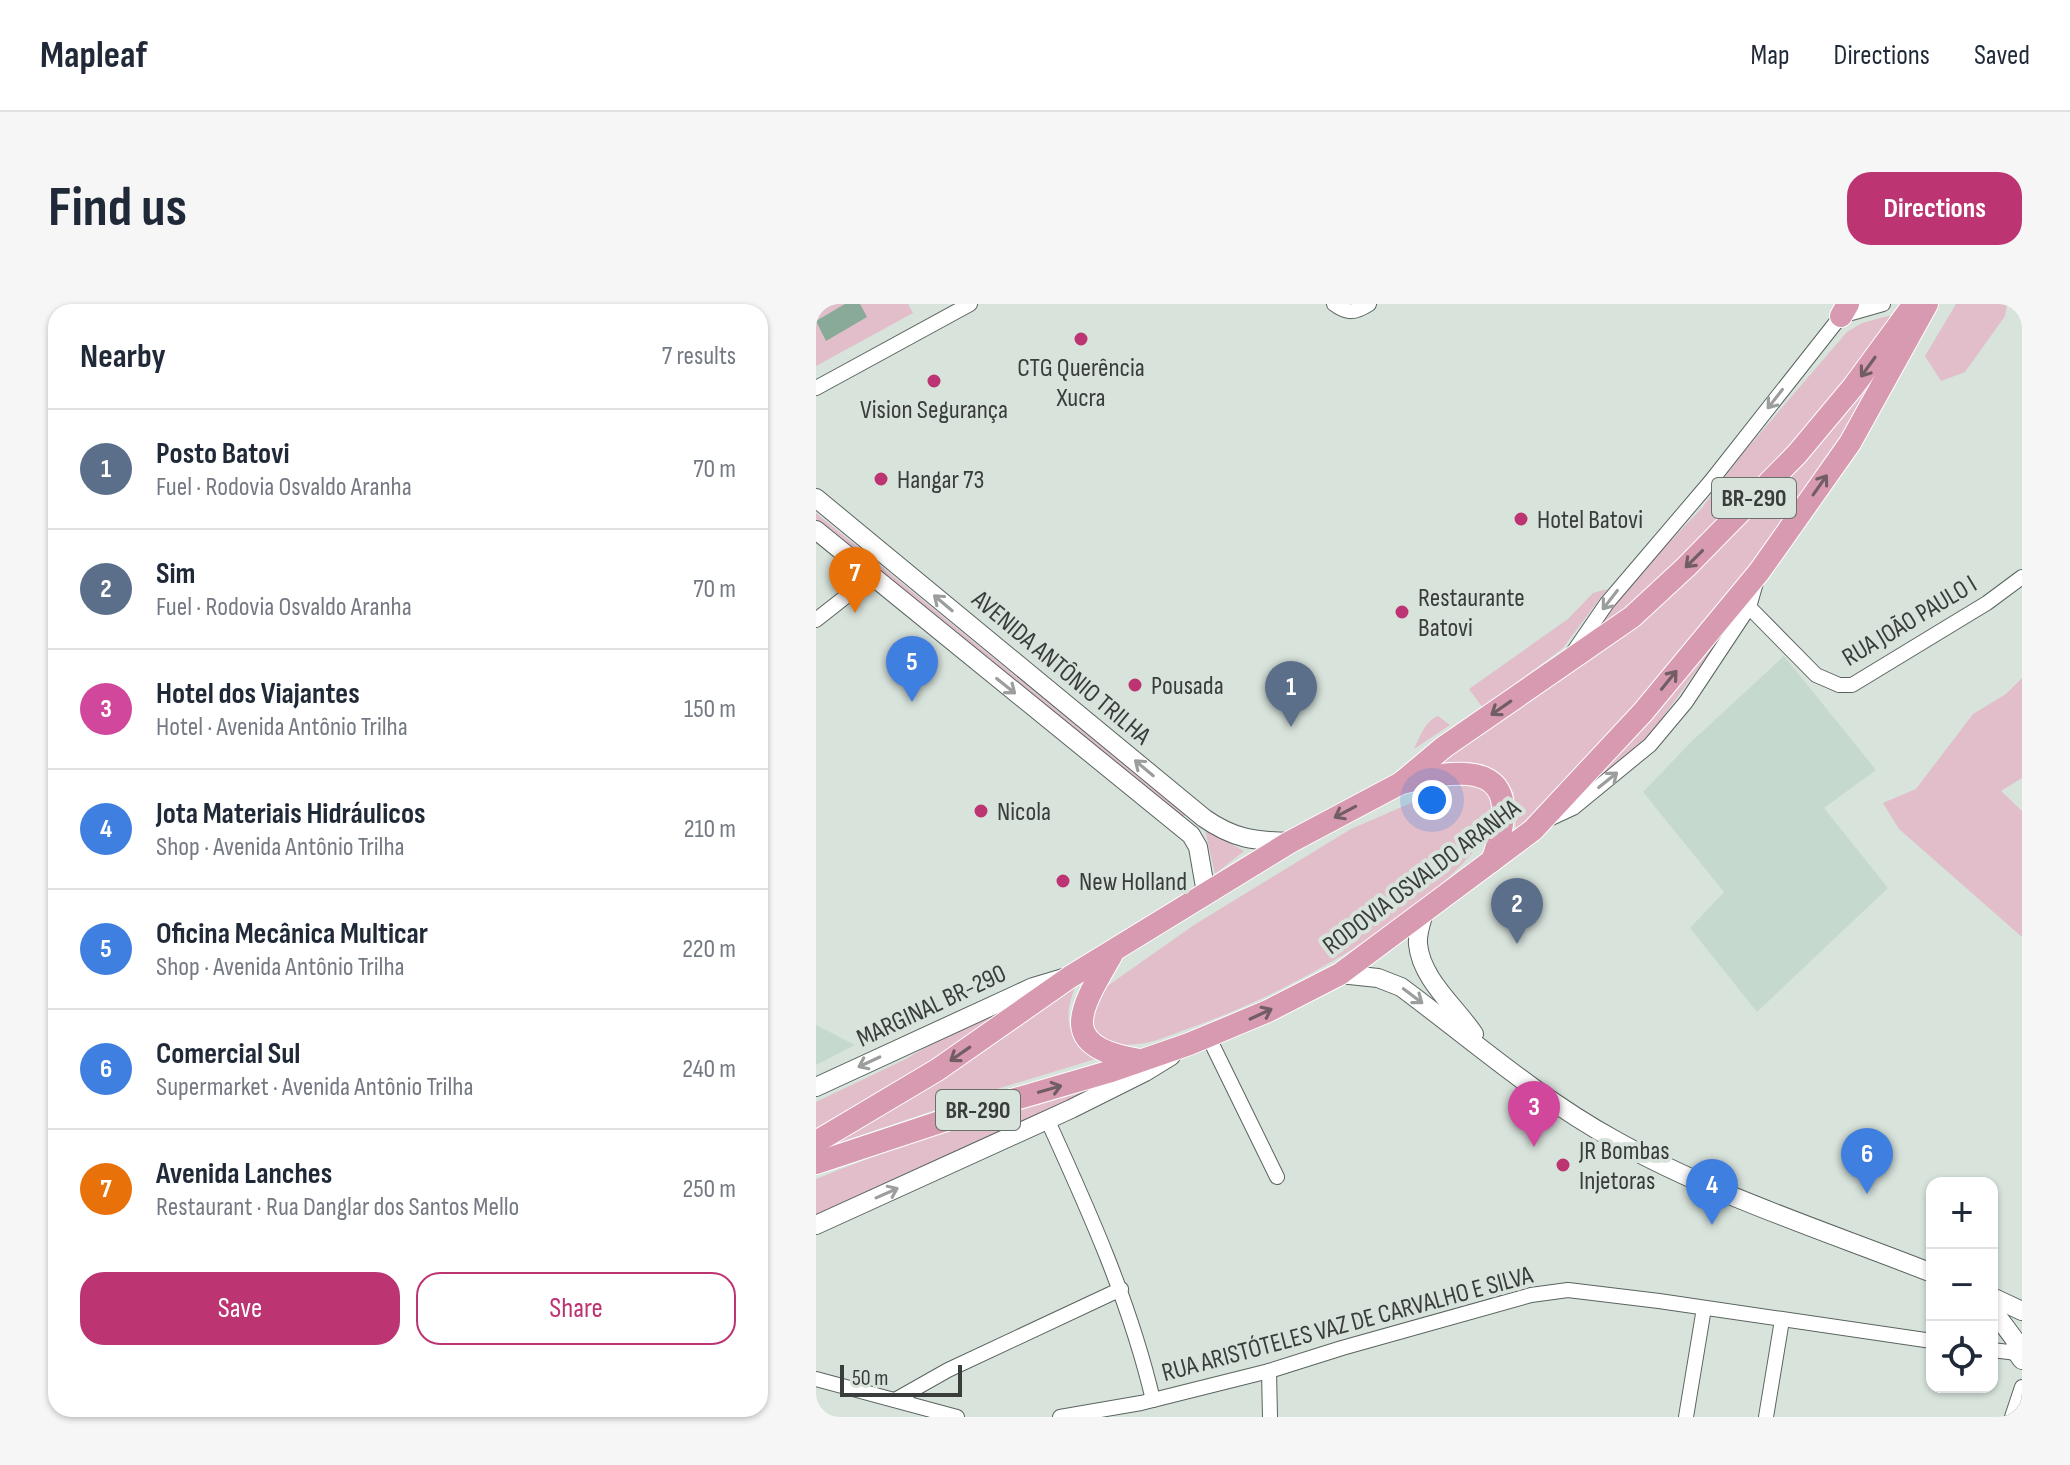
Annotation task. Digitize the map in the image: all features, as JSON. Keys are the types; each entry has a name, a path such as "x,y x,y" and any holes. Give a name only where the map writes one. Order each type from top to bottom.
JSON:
{"highway":[{"name":"BR-290","path":"816,1142 937,1070 1070,977 1206,893 1290,842 1401,783 1444,747 1632,617 1797,454 1853,387 1914,304"},
{"name":"RODOVIA OSVALDO ARANHA","path":"816,1163 1141,1060 1268,1011 1340,974 1543,822 1562,797 1643,712 1759,572 1850,443 1927,304"},
{"name":"BR-290","path":"1401,783 1448,774 1471,774 1493,784 1505,803 1502,833 1491,862"},
{"name":"BR-290","path":"1115,950 1085,999 1083,1027 1087,1038 1102,1052 1141,1060"}],"main road":[{"name":"AVENIDA ANTÔNIO TRILHA","path":"816,498 1204,818 1222,831 1252,841 1290,842"},
{"name":"AVENIDA ANTÔNIO TRILHA","path":"816,530 1191,835"},
{"path":"1204,818 1191,835 1198,847 1206,893"},
{"path":"1424,913 1417,943 1420,956 1441,992 1485,1050"},
{"path":"1340,974 1378,978 1401,987 1551,1101 1638,1153 1709,1185 1926,1271"},
{"name":"MARGINAL BR-290","path":"816,1087 1033,987 1070,977"},
{"path":"816,1225 1145,1072 1198,1040"},
{"path":"1998,1300 2022,1311"},
{"path":"1998,1317 2019,1345"}],"street":[{"path":"816,388 970,304"},
{"path":"1334,304 1345,312 1351,312 1369,304"},
{"path":"1566,663 1607,603 1711,481 1844,310 1883,304"},
{"path":"1543,822 1573,808 1650,745 1686,702 1749,607 1759,572"},
{"path":"816,620 872,576"},
{"name":"RUA JOÃO PAULO I","path":"1749,607 1816,675 1839,685 1852,685 1987,603 2022,577"},
{"path":"1198,1040 1277,1177"},
{"path":"1047,1119 1121,1289 1139,1342 1153,1400"},
{"path":"895,1400 948,1370 1121,1289"},
{"name":"RUA ARISTÓTELES VAZ DE CARVALHO E SILVA","path":"1060,1417 1153,1400 1269,1371 1531,1295 1568,1290 1926,1340"},
{"path":"1686,1417 1704,1308"},
{"path":"1766,1417 1782,1320"},
{"path":"1998,1349 2019,1345"},
{"path":"1269,1371 1270,1417"},
{"path":"816,1379 957,1417"},
{"path":"2012,1417 2022,1387"}],"shaded area":[{"path":"816,304 908,304 913,313 816,366"},
{"path":"845,304 860,304 867,317 826,341 816,321"},
{"path":"1956,304 2007,304 2005,316 1965,372 1941,381 1925,356"},
{"path":"1897,316 1826,409 1690,554 1589,639 1627,586 1702,508 1743,453 1847,332 1862,323"},
{"path":"1881,364 1848,436 1752,566 1578,772 1516,829 1514,793 1496,773 1424,772 1603,649"},
{"path":"816,513 1185,815 1182,819 816,519"},
{"path":"1607,589 1563,648 1483,708 1469,689 1568,619 1593,593"},
{"path":"1732,616 1708,655 1649,736 1575,799"},
{"path":"1784,656 1876,770 1824,808 1888,888 1757,1012 1690,928 1724,892 1643,792 1691,742"},
{"path":"2022,678 2022,778 2001,791 2022,811 2022,937 1899,829 1883,803 1916,789 1973,714 2006,694"},
{"path":"1438,716 1450,725 1414,749 1426,725"},
{"path":"1457,783 1472,786 1491,797 1497,810 1493,827 1449,877 1380,931 1301,979 1261,999 1155,1040 1130,1045 1116,1043 1106,1039 1091,1024 1094,1000 1106,987 1194,925 1351,829"},
{"path":"1205,830 1244,851 1215,874"},
{"path":"1075,987 1069,1010 1070,1029 1081,1044 1102,1057 829,1146"},
{"path":"1025,997 979,1031 816,1131 816,1102 906,1059 967,1023"},
{"path":"816,1025 855,1045 816,1065"},
{"path":"1112,1081 816,1216 816,1179 926,1138"}],"place":[{"name":"CTG Querência Xucra","path":"1081,339"},
{"name":"Vision Segurança","path":"934,381"},
{"name":"Hangar 73","path":"881,479"},
{"name":"Hotel Batovi","path":"1521,519"},
{"name":"Restaurante Batovi","path":"1402,612"},
{"name":"Avenida Lanches","path":"855,613"},
{"name":"Pousada","path":"1135,685"},
{"name":"Oficina Mecânica Multicar","path":"912,702"},
{"name":"Posto Batovi","path":"1291,727"},
{"name":"Nicola","path":"981,811"},
{"name":"New Holland","path":"1063,881"},
{"name":"Sim","path":"1517,944"},
{"name":"Hotel dos Viajantes","path":"1534,1147"},
{"name":"JR Bombas Injetoras","path":"1563,1165"},
{"name":"Comercial Sul","path":"1867,1194"},
{"name":"Jota Materiais Hidráulicos","path":"1712,1225"}]}
